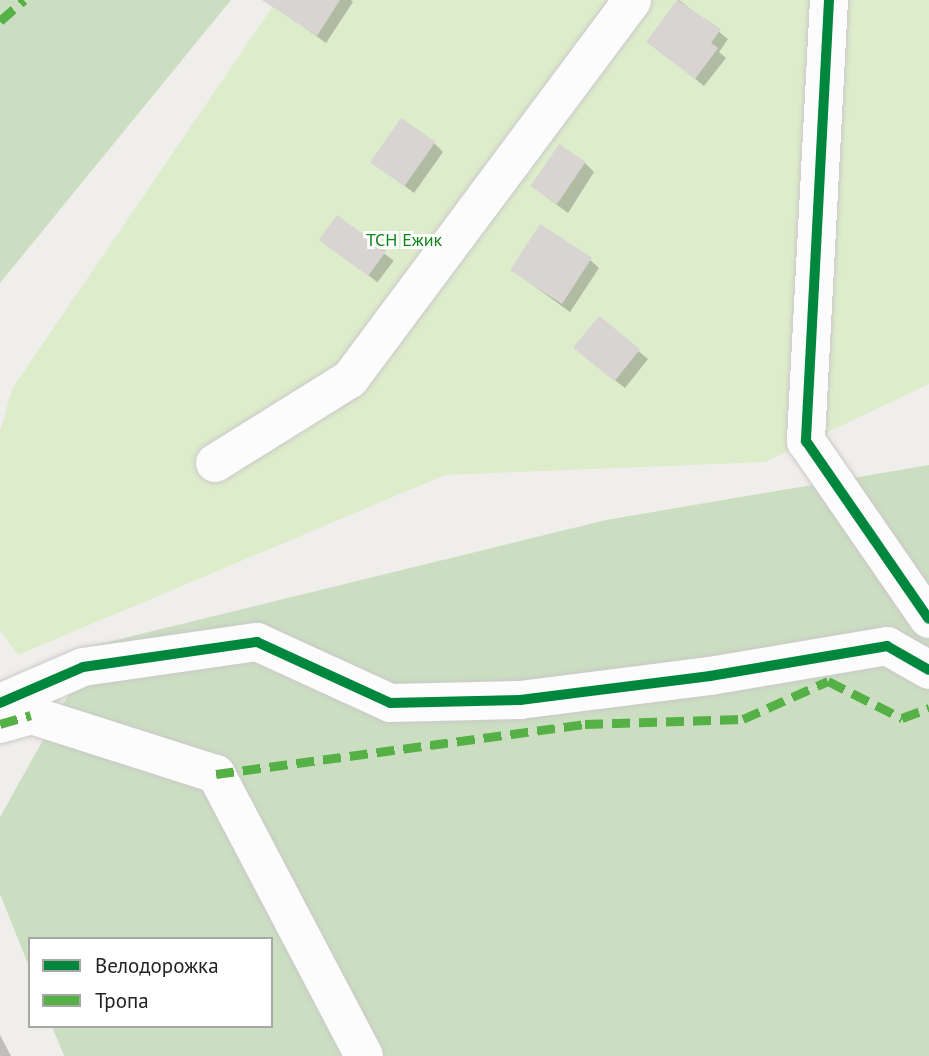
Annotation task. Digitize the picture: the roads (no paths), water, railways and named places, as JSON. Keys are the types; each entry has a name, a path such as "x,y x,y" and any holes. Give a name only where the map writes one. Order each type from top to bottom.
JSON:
{"street":[{"path":"215,463 350,379 632,0"},
{"path":"829,0 806,441 929,619"},
{"path":"7,709 83,667 257,642 390,703 520,700 710,676 887,646 929,670"},
{"path":"7,709 216,774 364,1056"}],"park label":[{"name":"ТСН Ежик","path":"404,240"}]}
